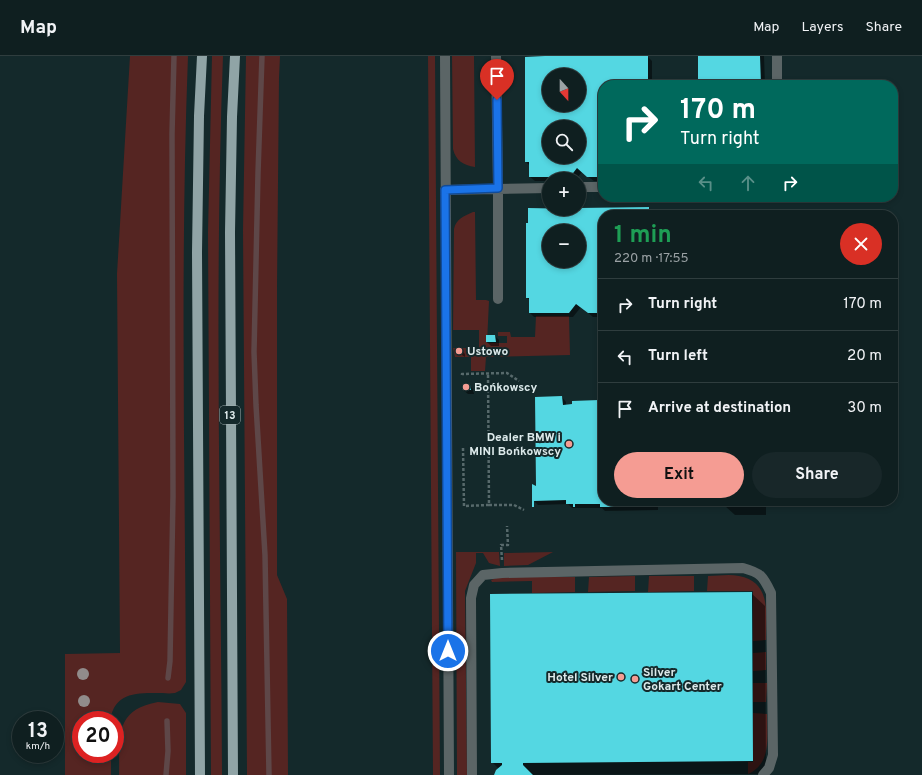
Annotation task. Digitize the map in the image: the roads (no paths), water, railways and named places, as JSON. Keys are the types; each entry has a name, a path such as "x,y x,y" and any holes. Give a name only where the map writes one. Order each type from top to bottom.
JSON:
{"main road":[{"path":"200,775 197,246 198,136 202,56"},
{"name":"13","path":"233,775 230,232 232,117 235,56"}],"lane":[{"path":"445,56 449,775"},
{"path":"496,56 498,299"},
{"path":"777,56 777,80"},
{"path":"586,187 598,186"},
{"path":"445,190 542,188"},
{"path":"472,775 471,598 474,585 483,575 498,573 742,568 756,572 765,581 771,593 773,755 769,768 763,775"}],"waterway":[{"path":"168,678 170,661 173,496 172,134 174,56"},
{"path":"262,56 254,352 265,555 269,775"},
{"path":"166,775 168,751 167,721"}],"place":[{"name":"Ustowo","path":"459,351"},
{"name":"Bońkowscy","path":"466,387"},
{"name":"Dealer BMW i MINI Bońkowscy","path":"569,444"},
{"name":"Hotel Silver","path":"621,677"},
{"name":"Silver Gokart Center","path":"635,679"}]}
